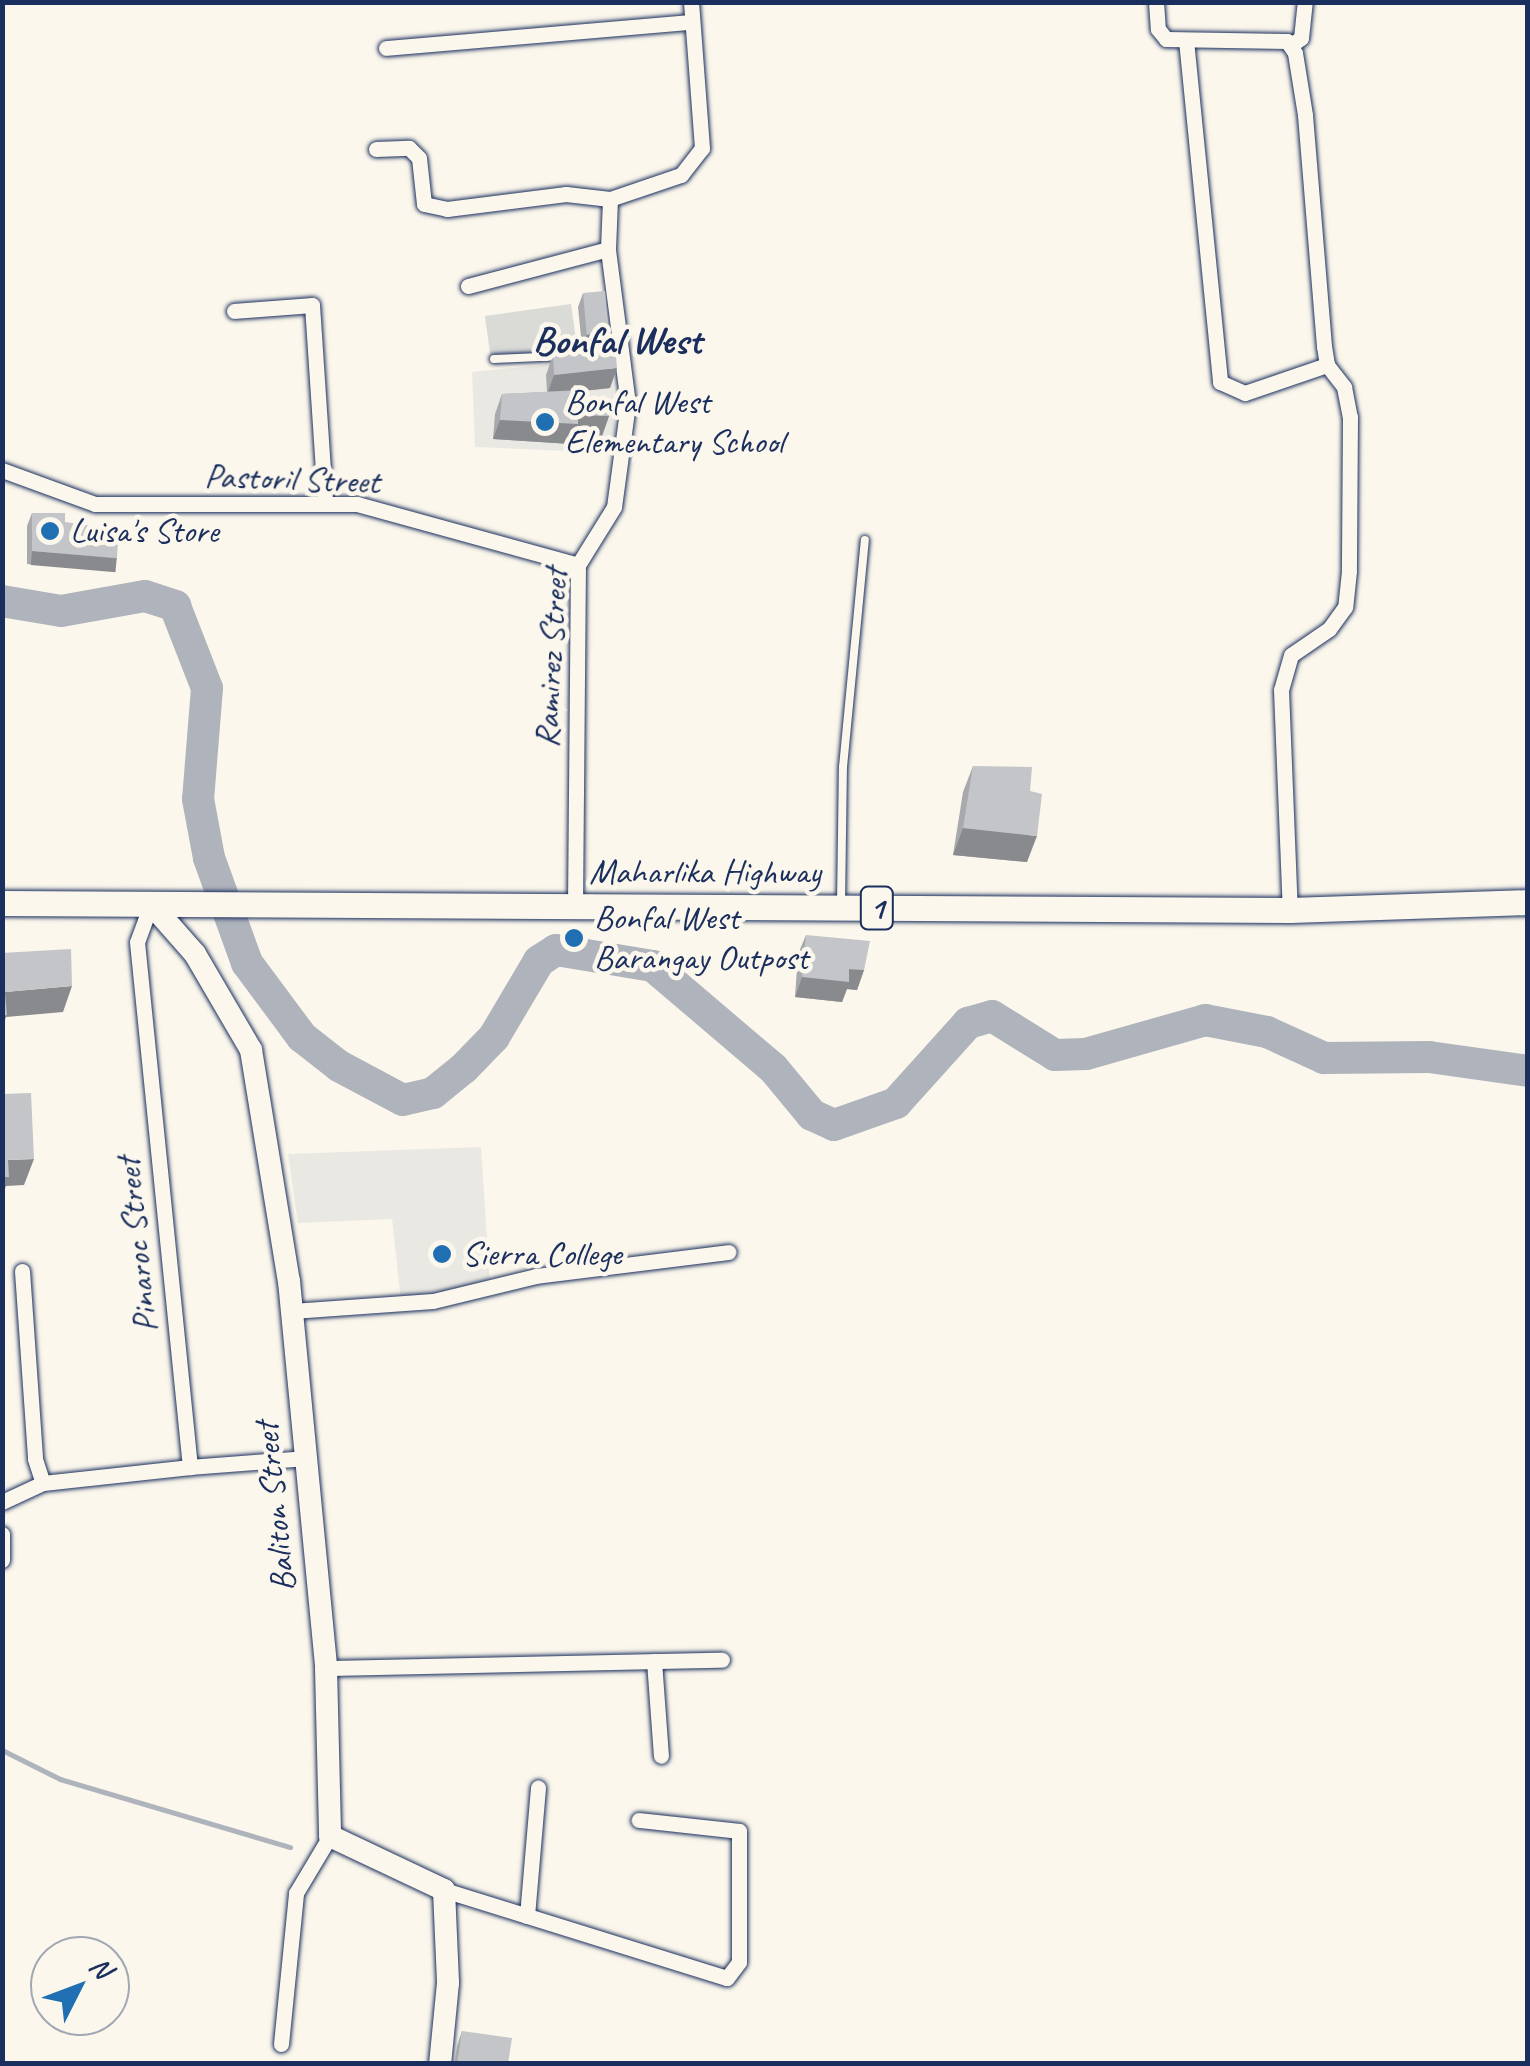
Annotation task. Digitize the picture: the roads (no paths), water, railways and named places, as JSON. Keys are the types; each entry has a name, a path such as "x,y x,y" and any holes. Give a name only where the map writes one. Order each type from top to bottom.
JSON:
{"main road":[{"name":"Maharlika Highway","path":"2,903 1290,910 1528,902"}],"street":[{"path":"376,149 409,148 419,158 424,204 447,209 566,194 610,199 695,164 702,123 691,2"},
{"path":"1156,2 1162,35 1186,40 1291,45 1301,38 1305,2"},
{"path":"386,48 692,22"},
{"path":"1186,40 1220,382 1245,393 1328,365"},
{"path":"1290,910 1281,690 1291,656 1330,628 1346,608 1350,417 1344,387 1328,365 1305,115 1291,45"},
{"name":"Ramirez Street","path":"575,907 578,565 614,507 628,404 608,249 610,199"},
{"path":"468,286 608,249"},
{"path":"234,311 312,305 325,503"},
{"name":"Pastoril Street","path":"2,470 95,504 325,503 415,516 578,565"},
{"name":"Baliton Street","path":"151,904 195,954 251,1050 292,1311 326,1668 330,1836"},
{"name":"Pinaroc Street","path":"151,904 137,942 190,1467"},
{"path":"292,1311 433,1302 536,1276 729,1252"},
{"path":"22,1270 35,1459 43,1483"},
{"path":"2,1502 43,1483 306,1458"},
{"path":"2,1534 2,1560"},
{"path":"326,1668 722,1660"},
{"path":"654,1661 661,1756"},
{"path":"527,1916 538,1786"},
{"path":"280,2044 296,1893 330,1836 444,1890 727,1978 739,1962 740,1831 639,1820"},
{"path":"440,2064 448,1984 444,1890"}],"lane":[{"path":"604,354 623,352"},
{"path":"494,359 568,356"},
{"path":"610,404 628,404"},
{"path":"841,908 843,767 865,540"}],"waterway":[{"path":"2,601 61,611 145,596 175,606 207,688 198,799 209,858 247,963 302,1037 339,1066 403,1100 433,1093 464,1068 494,1037 539,961 556,950 653,966 773,1068 812,1115 834,1125 896,1103 968,1023 992,1016 1055,1055 1086,1054 1205,1020 1267,1032 1324,1058 1429,1057 1528,1071"},
{"path":"2,1750 60,1779 290,1847"}],"place":[{"name":"Bonfal West Elementary School","path":"545,422"},
{"name":"Luisa's Store","path":"50,531"},
{"name":"Bonfal West Barangay Outpost","path":"574,938"},
{"name":"Sierra College","path":"442,1254"}],"district":[{"name":"Bonfal West","path":"617,340"}]}
